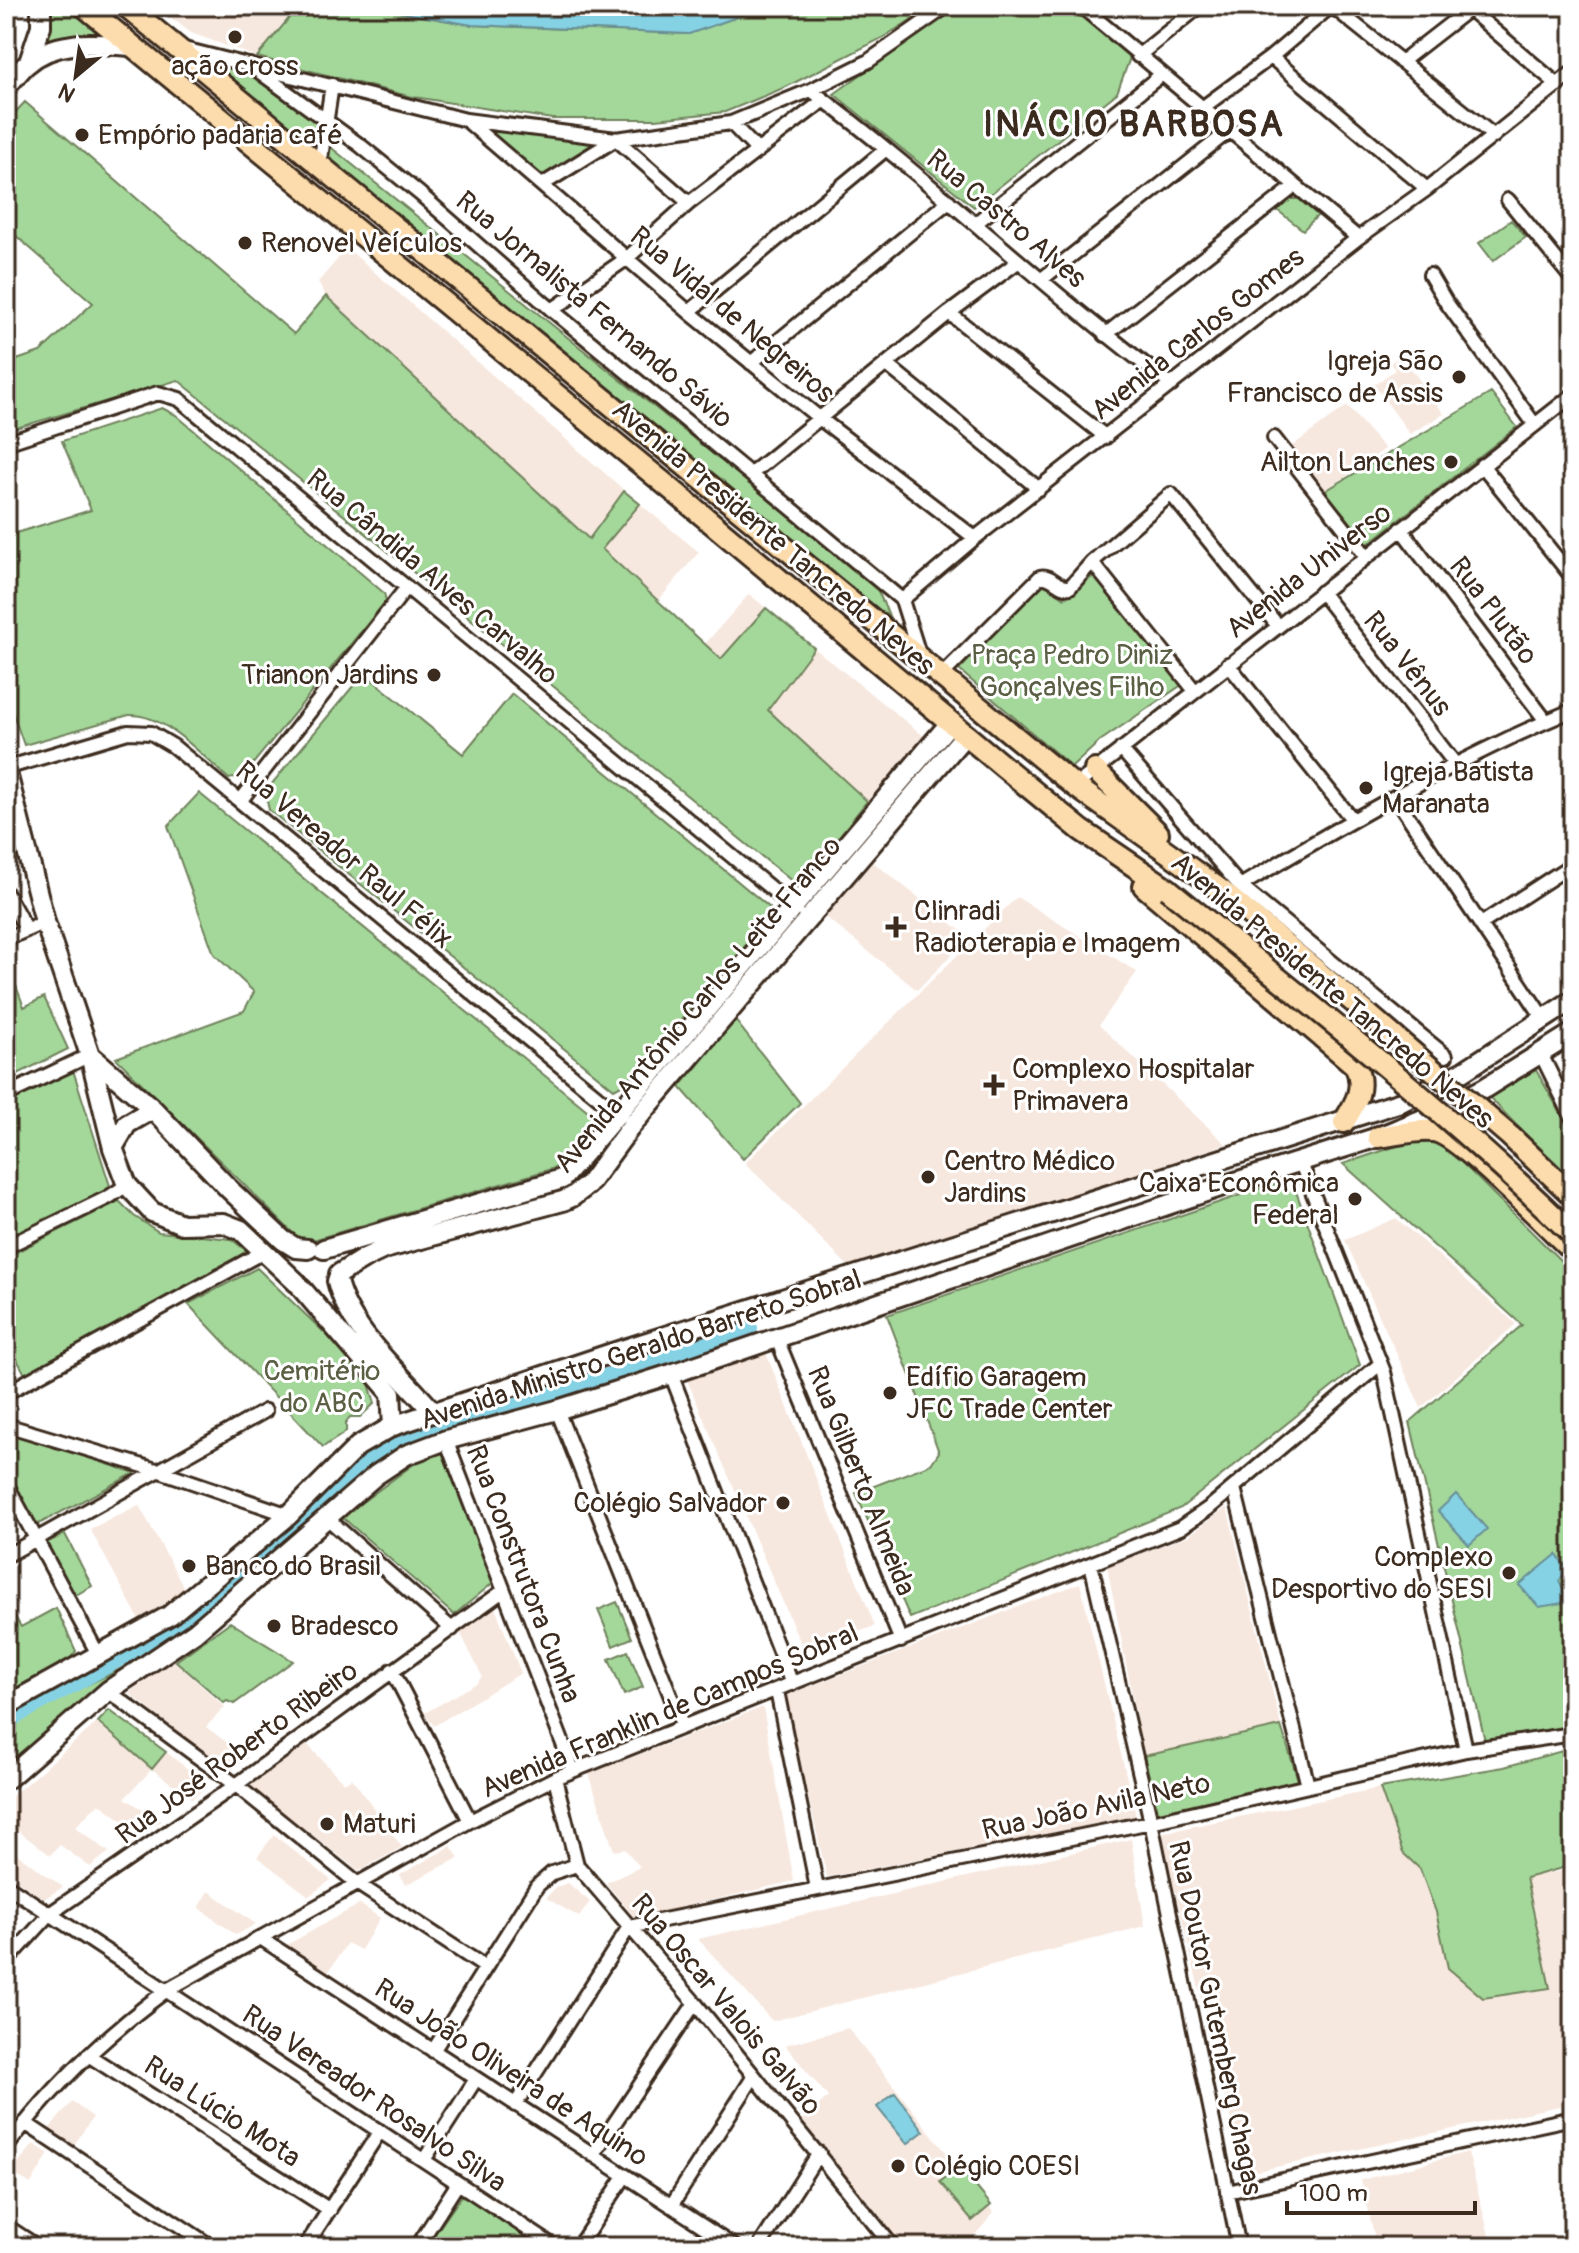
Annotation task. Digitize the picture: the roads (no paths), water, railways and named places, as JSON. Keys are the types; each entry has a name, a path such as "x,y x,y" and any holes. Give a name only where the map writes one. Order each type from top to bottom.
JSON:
{"main road":[{"path":"29,62 41,26 41,6"},
{"name":"Avenida Presidente Tancredo Neves","path":"84,6 671,489 957,729 1081,830 1168,889 1363,1048 1573,1235"},
{"name":"Avenida Presidente Tancredo Neves","path":"126,6 1075,786 1195,870 1511,1137 1573,1196"},
{"path":"6,87 29,62 47,52 82,43 132,46"},
{"path":"671,489 712,512 724,498"},
{"path":"733,542 742,527 747,525 778,541"},
{"name":"Avenida Antônio Carlos Leite Franco","path":"316,1249 562,1179 626,1120 957,729"},
{"path":"1095,770 1195,870"},
{"path":"7,778 45,922 90,1055 113,1148 127,1185 152,1212 182,1224 223,1223 241,1230 265,1251 300,1286 391,1393 393,1426"},
{"path":"1081,830 1355,1065 1360,1079 1358,1099 1344,1122"},
{"name":"Avenida Ministro Geraldo Barreto Sobral","path":"6,1706 170,1615 289,1515 358,1446 393,1426 1401,1102 1462,1072 1573,1000"},
{"name":"Avenida Ministro Geraldo Barreto Sobral","path":"6,1780 108,1691 195,1632 392,1463 406,1455 446,1440 557,1410 671,1374 1229,1184 1378,1137 1433,1115 1485,1088 1573,1033"},
{"path":"90,1055 153,1109 229,1189 283,1240 296,1248 316,1249 336,1259 342,1301 353,1320 434,1413"},
{"path":"113,1148 127,1124 153,1109"},
{"name":"Avenida Antônio Carlos Leite Franco","path":"300,1286 310,1293 325,1292 338,1278 384,1249 572,1197 588,1185 626,1120"},
{"path":"1378,1137 1433,1131 1443,1134 1490,1171 1573,1251"},
{"path":"1220,1161 1218,1177 1229,1184"},
{"path":"210,1223 221,1213 229,1189"},
{"path":"1056,1211 1066,1226 1063,1240"},
{"path":"300,1286 294,1268 296,1260 316,1249"}],"street":[{"path":"173,46 466,120 616,139 731,123 811,90 867,62 947,6"},
{"path":"1081,6 1358,238"},
{"path":"1138,56 1200,6"},
{"path":"1202,108 1271,57 1332,6 1494,136"},
{"path":"1401,62 1471,8 1558,85"},
{"path":"1271,57 1427,189"},
{"name":"Rua Jornalista Fernando Sávio","path":"250,65 420,194 552,310 902,600"},
{"name":"Avenida Carlos Gomes","path":"902,600 975,538 1358,238 1427,189 1573,72"},
{"path":"976,223 1161,75"},
{"path":"320,164 332,85"},
{"name":"Rua Castro Alves","path":"811,90 976,223 1105,335 1172,385"},
{"path":"552,310 626,259 689,203 824,100"},
{"name":"Rua Vidal de Negreiros","path":"466,120 751,363 975,538"},
{"path":"731,123 758,151"},
{"path":"1042,279 1229,131"},
{"path":"542,185 616,139"},
{"path":"616,139 689,203"},
{"path":"689,312 885,150"},
{"path":"1105,335 1295,186"},
{"path":"1508,200 1573,280"},
{"path":"751,363 949,201"},
{"path":"751,474 818,417 1019,261"},
{"path":"1430,275 1535,425"},
{"path":"949,313 1106,437"},
{"path":"886,364 1039,489"},
{"name":"Rua Cândida Alves Carvalho","path":"6,443 150,395 171,395 801,913"},
{"name":"Avenida Universo","path":"1075,786 1573,396"},
{"path":"1274,438 1367,557"},
{"path":"1482,465 1573,578"},
{"path":"942,675 1040,577 1048,577 1068,588 1092,562 1171,494 1278,626"},
{"name":"Rua Plutão","path":"1401,529 1546,721"},
{"path":"1092,562 1195,691"},
{"path":"241,800 407,587"},
{"name":"Rua Vênus","path":"1321,592 1456,765"},
{"path":"902,600 920,657"},
{"path":"1228,664 1352,819"},
{"path":"1240,886 1352,819 1456,765 1573,710"},
{"name":"Rua Vereador Raul Félix","path":"7,778 128,732 151,733 173,746 241,800 626,1120"},
{"path":"1121,749 1240,886 1446,1056"},
{"path":"1395,797 1544,1019"},
{"path":"1481,924 1573,864"},
{"path":"6,893 26,929"},
{"path":"6,939 45,922"},
{"path":"1541,1054 1573,1119"},
{"path":"6,1095 90,1055"},
{"path":"1300,1161 1380,1364 1466,1750"},
{"path":"6,1247 109,1197 127,1185"},
{"path":"6,1393 265,1251"},
{"name":"Rua Gilberto Almeida","path":"777,1339 901,1641"},
{"name":"Avenida Franklin de Campos Sobral","path":"6,2148 88,2055 122,2023 167,1990 470,1821 555,1778 1180,1528 1234,1488 1380,1364"},
{"path":"671,1374 792,1684"},
{"path":"557,1410 683,1727"},
{"path":"6,1556 265,1411"},
{"path":"6,1425 160,1471 289,1515"},
{"name":"Rua Construtora Cunha","path":"446,1440 573,1770"},
{"path":"6,1483 99,1656"},
{"path":"1234,1488 1308,1786"},
{"path":"327,1518 452,1629"},
{"name":"Rua Doutor Gutemberg Chagas","path":"1091,1564 1151,1822 1239,2247"},
{"name":"Rua José Roberto Ribeiro","path":"6,1962 51,1913 236,1785 503,1591"},
{"path":"392,1670 470,1821"},
{"path":"108,1691 236,1785 358,1884 485,1967"},
{"path":"777,1691 817,1888"},
{"name":"Rua João Avila Neto","path":"629,1927 1151,1822 1466,1750 1573,1734"},
{"name":"Rua Oscar Valois Galvão","path":"555,1778 577,1865 695,2003 893,2247"},
{"path":"433,2051 537,1886 552,1873 577,1865"},
{"name":"Rua Vereador Rosalvo Silva","path":"6,1885 555,2247"},
{"path":"515,2105 629,1927"},
{"name":"Rua João Oliveira de Aquino","path":"262,1939 735,2247"},
{"path":"593,2155 695,2003"},
{"name":"Rua Lúcio Mota","path":"88,2055 330,2210"},
{"path":"671,2206 754,2076"},
{"path":"424,2160 476,2079"},
{"path":"1227,2192 1573,2118"},
{"path":"25,2123 212,2247"},
{"path":"305,2247 380,2131"},
{"path":"759,2247 819,2153"},
{"path":"578,2247 625,2176"},
{"path":"417,2247 458,2183"},
{"path":"6,2226 38,2247"},
{"path":"872,2247 881,2233"}],"water":[{"path":"364,6 761,6 689,34 472,25"},
{"path":"1456,1494 1487,1529 1469,1545 1438,1511"},
{"path":"1557,1554 1567,1570 1559,1581 1569,1602 1539,1607 1519,1585"},
{"path":"895,2093 924,2131 907,2144 877,2107"}],"waterway":[{"path":"6,1723 183,1625 372,1456 409,1440 751,1328"}],"place":[{"name":"ação cross","path":"235,37"},
{"name":"Empório padaria café","path":"82,135"},
{"name":"Renovel Veículos","path":"245,243"},
{"name":"Igreja São Francisco de Assis","path":"1459,377"},
{"name":"Ailton Lanches","path":"1451,462"},
{"name":"Trianon Jardins","path":"434,675"},
{"name":"Igreja Batista Maranata","path":"1366,788"},
{"name":"Clinradi Radioterapia e Imagem","path":"896,927"},
{"name":"Complexo Hospitalar Primavera","path":"994,1085"},
{"name":"Centro Médico Jardins","path":"928,1177"},
{"name":"Caixa Econômica Federal","path":"1355,1199"},
{"name":"Edífio Garagem JFC Trade Center","path":"890,1393"},
{"name":"Colégio Salvador","path":"783,1503"},
{"name":"Banco do Brasil","path":"189,1566"},
{"name":"Complexo Desportivo do SESI","path":"1509,1573"},
{"name":"Bradesco","path":"274,1626"},
{"name":"Maturi","path":"327,1824"},
{"name":"Colégio COESI","path":"898,2166"}],"district":[{"name":"INÁCIO BARBOSA","path":"1134,124"}],"park label":[{"name":"Praça Pedro Diniz Gonçalves Filho","path":"1072,671"},
{"name":"Cemitério do ABC","path":"322,1387"}]}
